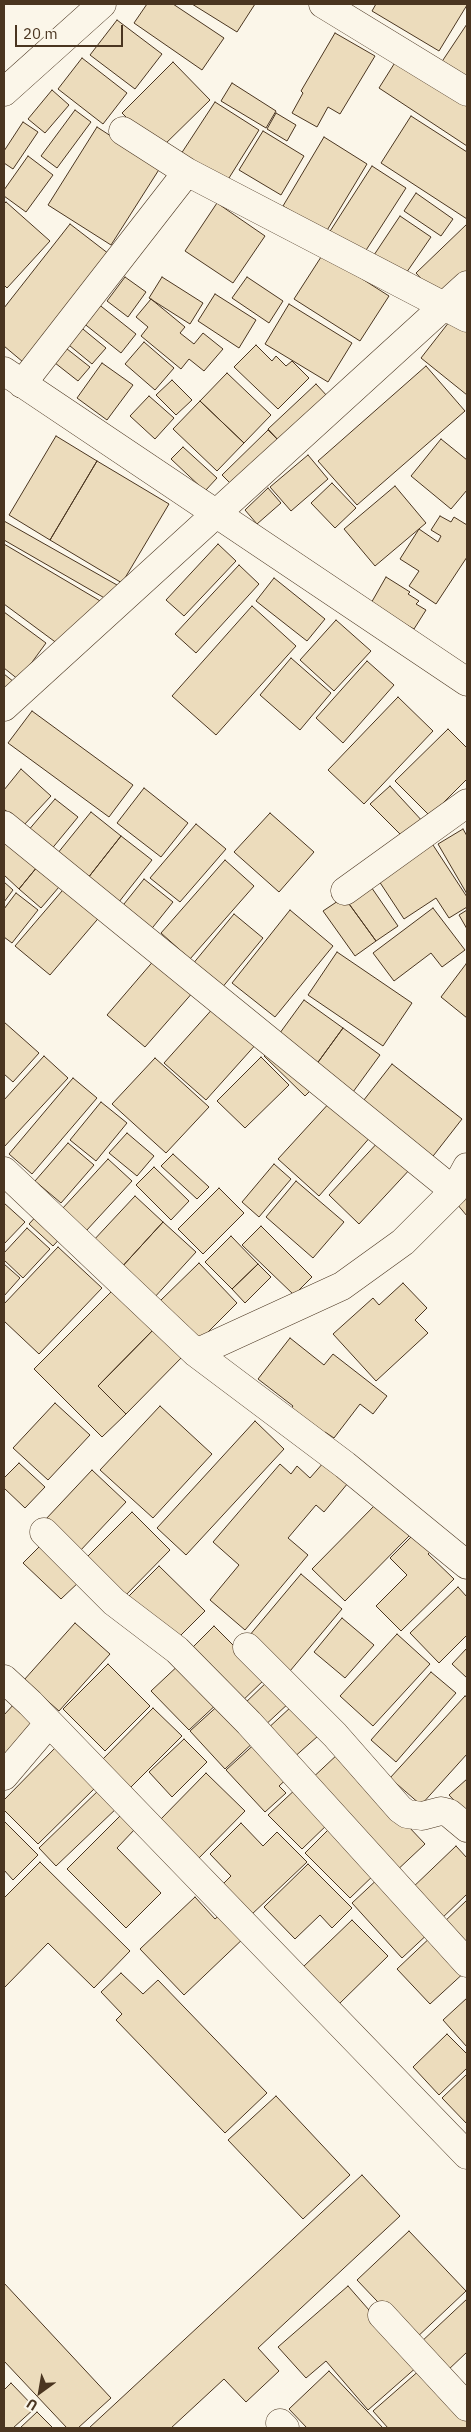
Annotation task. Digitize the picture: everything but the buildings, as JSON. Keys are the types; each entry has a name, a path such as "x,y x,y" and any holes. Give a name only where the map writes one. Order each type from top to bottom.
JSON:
{"street":[{"path":"4,92 102,4"},
{"path":"323,4 467,92"},
{"path":"123,131 186,172 456,312"},
{"path":"186,172 13,378 467,682"},
{"path":"4,707 214,514 456,312 467,285"},
{"path":"345,891 467,803"},
{"path":"4,825 454,1191"},
{"path":"196,1353 342,1286 403,1242 454,1191 467,1167"},
{"path":"4,1171 196,1353 345,1466 467,1565"},
{"path":"44,1532 114,1602 177,1650 243,1716 467,1963"},
{"path":"247,1647 335,1735 400,1809 408,1814 422,1816 441,1811 449,1813 467,1828"},
{"path":"4,1679 49,1723 467,2155"},
{"path":"4,1776 49,1723"},
{"path":"382,2314 467,2407"}]}
